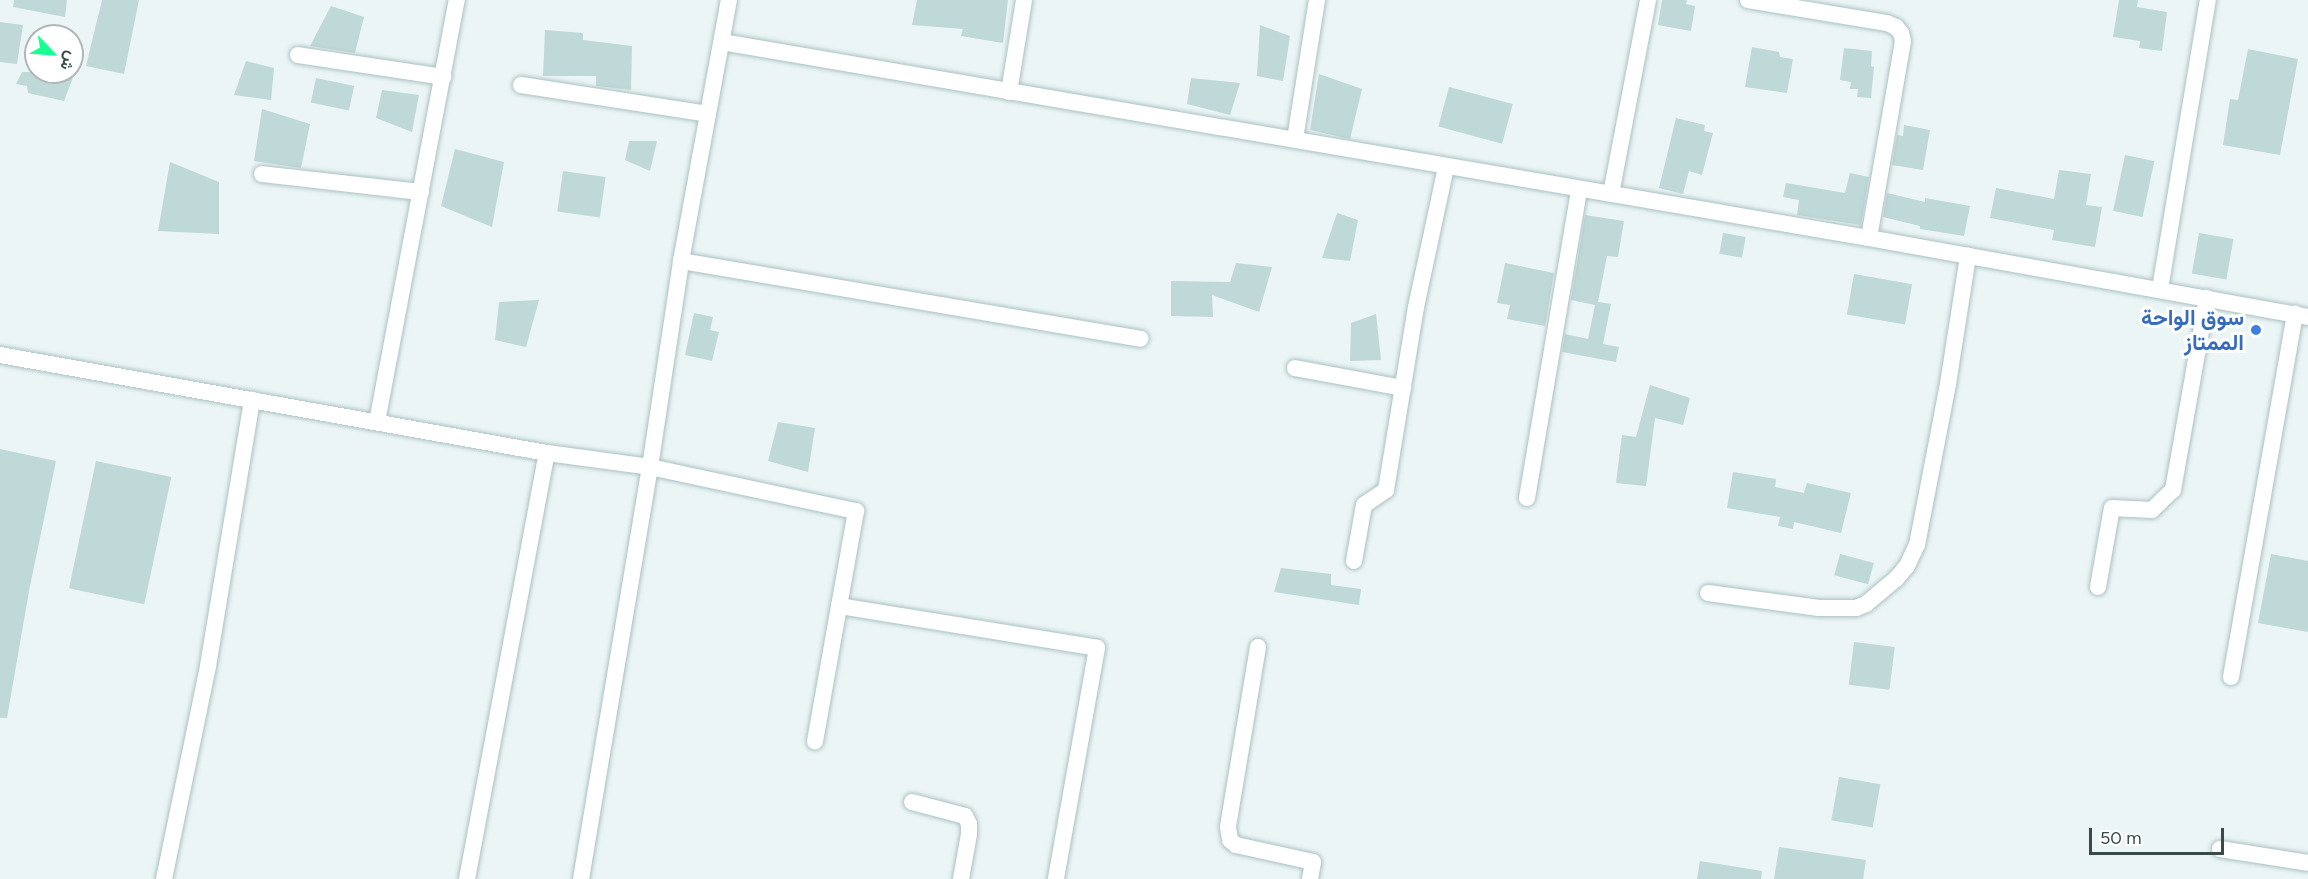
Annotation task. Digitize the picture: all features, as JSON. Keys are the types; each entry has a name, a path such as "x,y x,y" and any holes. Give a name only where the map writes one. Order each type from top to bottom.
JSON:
{"street":[{"path":"377,422 457,0"},
{"path":"581,879 650,466 681,261 729,0"},
{"path":"1009,92 1023,0"},
{"path":"1295,139 1317,0"},
{"path":"1611,194 1647,0"},
{"path":"1748,0 1887,23 1896,27 1901,33 1903,41 1869,238"},
{"path":"2160,289 2208,0"},
{"path":"722,42 1869,238 2301,315 2231,676"},
{"path":"298,55 443,77"},
{"path":"521,85 708,114"},
{"path":"1354,561 1364,505 1386,490 1416,307 1446,167"},
{"path":"262,174 421,192"},
{"path":"1527,498 1579,189"},
{"path":"1708,593 1819,608 1856,608 1866,604 1896,579 1907,566 1917,545 1940,430 1968,256"},
{"path":"681,261 1140,339"},
{"path":"2098,587 2112,508 2152,510 2173,490 2207,298"},
{"path":"0,355 547,453 650,466 856,511 815,741"},
{"path":"1295,368 1403,388"},
{"path":"164,879 208,666 252,400"},
{"path":"467,879 547,453"},
{"path":"839,606 1097,648 1056,879"},
{"path":"1258,647 1228,827 1230,840 1236,845 1313,862 1310,879"},
{"path":"912,802 965,816 969,824 969,834 961,879"},
{"path":"2220,849 2308,863"}],"building":[{"path":"14,0 67,0 65,17 13,7"},
{"path":"102,0 139,0 124,74 86,66"},
{"path":"917,0 1008,0 1003,43 961,36 963,29 912,25"},
{"path":"1662,0 1687,0 1686,4 1695,6 1691,31 1658,25"},
{"path":"2119,0 2138,0 2137,7 2167,12 2162,51 2139,48 2140,41 2113,37"},
{"path":"331,6 364,17 355,53 310,46"},
{"path":"0,22 23,25 17,64 0,62"},
{"path":"1260,25 1290,36 1283,81 1257,76"},
{"path":"545,30 583,33 583,40 632,46 631,90 596,86 596,76 543,76"},
{"path":"1752,47 1779,52 1780,57 1793,59 1787,93 1745,87"},
{"path":"1844,48 1872,51 1871,66 1874,67 1871,98 1857,97 1858,89 1850,89 1851,82 1840,80"},
{"path":"2248,49 2298,59 2280,155 2223,145 2230,99 2238,100"},
{"path":"246,61 274,68 271,100 234,95"},
{"path":"24,72 24,84 71,84 64,101 28,93 27,86 16,84"},
{"path":"1319,74 1362,89 1350,139 1310,130"},
{"path":"316,78 354,86 349,111 311,102"},
{"path":"1191,78 1240,83 1230,115 1187,104"},
{"path":"1449,87 1513,104 1502,144 1438,127"},
{"path":"382,90 419,95 412,132 376,118"},
{"path":"262,109 310,124 301,168 254,161"},
{"path":"1676,118 1705,125 1704,131 1713,133 1702,175 1689,171 1683,194 1659,188"},
{"path":"1904,125 1930,130 1923,170 1892,165 1897,135 1903,136"},
{"path":"629,141 657,141 650,171 625,160"},
{"path":"455,149 504,162 492,227 441,206"},
{"path":"2125,155 2154,161 2142,217 2113,211"},
{"path":"170,162 219,182 219,234 158,231"},
{"path":"2059,170 2091,174 2086,205 2102,207 2095,247 2052,240 2054,230 1990,218 1996,188 2054,199"},
{"path":"563,171 606,177 600,218 557,212"},
{"path":"1850,173 1869,177 1861,225 1797,215 1799,200 1783,197 1786,183 1845,193"},
{"path":"1887,193 1925,202 1925,198 1970,206 1964,236 1920,229 1920,226 1883,217"},
{"path":"1337,213 1358,220 1350,261 1322,258"},
{"path":"1585,215 1624,221 1618,257 1607,256 1598,302 1611,304 1603,344 1619,347 1616,362 1562,352 1565,334 1588,339 1595,305 1571,300"},
{"path":"1723,233 1746,237 1742,258 1719,254"},
{"path":"2199,233 2233,239 2226,279 2192,273"},
{"path":"1236,263 1272,267 1259,312 1212,295 1213,317 1171,316 1171,281 1230,282"},
{"path":"1505,263 1554,273 1545,326 1507,319 1510,305 1497,303"},
{"path":"1854,274 1912,284 1905,325 1847,314"},
{"path":"539,300 526,347 495,340 499,302"},
{"path":"694,313 713,317 710,330 719,332 712,361 685,355"},
{"path":"1376,314 1381,360 1350,361 1351,323"},
{"path":"1650,385 1690,398 1683,425 1655,418 1646,486 1616,483 1622,435 1636,437"},
{"path":"778,422 815,428 808,472 768,461"},
{"path":"0,449 56,461 29,591 7,718 0,718"},
{"path":"96,461 171,477 144,604 69,588"},
{"path":"1733,472 1776,479 1775,487 1804,493 1807,483 1851,493 1841,533 1794,522 1793,529 1778,526 1780,517 1727,508"},
{"path":"1840,554 1874,563 1868,584 1834,575"},
{"path":"2271,554 2308,561 2308,632 2258,623"},
{"path":"1281,568 1331,574 1331,585 1361,589 1359,605 1274,592"},
{"path":"1854,642 1895,647 1889,690 1849,685"},
{"path":"1839,777 1880,784 1873,828 1831,820"},
{"path":"1779,847 1866,860 1863,879 1774,879"},
{"path":"1700,861 1762,871 1761,879 1697,879"}],"place":[{"name":"سوق الواحة الممتاز","path":"2256,330"}]}
